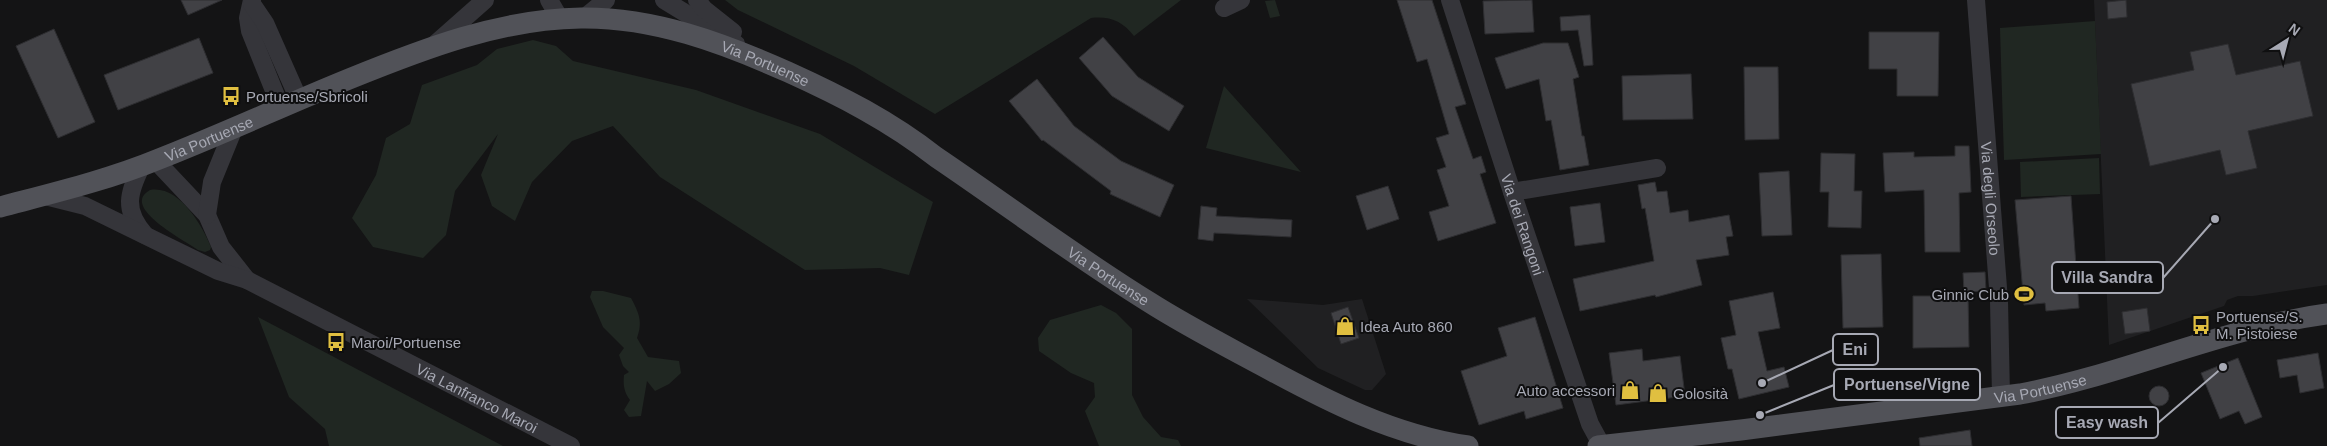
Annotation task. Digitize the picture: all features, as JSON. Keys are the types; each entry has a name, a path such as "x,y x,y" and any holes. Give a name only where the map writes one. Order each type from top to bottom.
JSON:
{"main road":[{"name":"Via Portuense","path":"0,207 43,196 149,163 433,46 499,29 560,19 584,18 673,30 757,57 882,118 1149,303 1323,398 1376,422 1431,440 1468,446"},
{"name":"Via Portuense","path":"1598,446 1750,429 2063,386 2260,326 2327,314"}],"street":[{"path":"433,46 485,0"},
{"path":"549,0 560,19"},
{"path":"584,18 606,0"},
{"path":"664,0 757,57"},
{"path":"697,0 704,9 740,37 757,57"},
{"path":"1224,8 1241,0"},
{"name":"Via dei Rangoni","path":"1450,0 1590,424 1602,446"},
{"name":"Via degli Orseolo","path":"1976,0 1999,301 2001,396"},
{"path":"252,2 248,18 250,31 290,104"},
{"path":"207,215 212,182 234,128"},
{"path":"147,237 136,223 130,206 132,186 149,163"},
{"name":"Via Lanfranco Maroi","path":"149,163 207,215 221,247 247,280"},
{"path":"1512,192 1657,168"},
{"name":"Via Lanfranco Maroi","path":"43,196 80,204 218,272 247,280 571,446"}],"shaded area":[{"path":"725,0 1181,0 1134,36 1120,23 1110,19 1091,18 935,114 854,66 738,10"},
{"path":"1275,0 1280,16 1270,18 1265,1"},
{"path":"2094,0 2327,0 2327,285 2253,296 2238,296 2227,300 2224,306 2109,345"},
{"path":"2095,21 2101,154 2004,160 2000,28"},
{"path":"533,40 556,46 573,61 696,90 820,134 933,202 909,275 880,268 805,270 660,177 613,126 572,141 532,182 515,221 492,206 481,175 498,134 455,191 446,235 423,258 373,247 352,218 376,175 386,138 410,124 422,85 477,65 497,49"},
{"path":"1224,86 1301,172 1206,148"},
{"path":"2099,158 2100,194 2021,197 2020,162"},
{"path":"150,190 161,190 170,194 188,208 202,228 211,247 210,250 205,252 198,250 169,232 148,214 143,205 143,197"},
{"path":"592,291 603,291 631,298 639,318 640,327 637,338 648,357 679,361 681,373 669,384 655,391 647,381 641,416 629,417 624,410 630,400 625,391 624,382 624,375 629,372 623,366 619,355 624,348 603,327 590,297"},
{"path":"1247,299 1323,305 1362,299 1386,374 1372,390 1365,390 1318,368"},
{"path":"1101,305 1116,313 1132,329 1132,395 1143,417 1161,437 1178,440 1181,446 1099,446 1085,411 1095,397 1094,383 1071,373 1039,351 1038,338 1050,320"},
{"path":"258,317 503,446 329,446 325,429 289,397"}],"building":[{"path":"181,0 222,0 188,15"},
{"path":"1397,0 1432,0 1466,104 1455,107 1473,159 1481,156 1486,172 1480,174 1496,223 1438,241 1429,212 1449,206 1437,170 1446,167 1436,138 1449,134 1427,59 1417,62"},
{"path":"1532,0 1534,32 1485,34 1483,1"},
{"path":"2126,0 2127,17 2108,19 2107,2"},
{"path":"1590,15 1593,65 1584,66 1578,30 1561,31 1560,17"},
{"path":"54,29 95,122 58,138 16,46"},
{"path":"1869,32 1939,32 1938,96 1897,96 1897,69 1869,69"},
{"path":"1103,37 1138,77 1184,106 1169,131 1112,96 1079,58"},
{"path":"199,38 213,73 118,110 104,75"},
{"path":"1543,43 1568,43 1579,77 1573,79 1582,136 1584,136 1589,165 1560,170 1551,120 1546,121 1539,79 1506,89 1495,58"},
{"path":"2228,44 2236,75 2300,61 2313,116 2248,131 2257,168 2226,175 2220,150 2150,166 2131,84 2194,70 2190,52"},
{"path":"1744,67 1778,67 1779,139 1745,140"},
{"path":"1691,74 1693,119 1623,120 1622,76"},
{"path":"1037,79 1074,126 1121,161 1174,185 1160,217 1110,194 1111,191 1042,141 1009,101"},
{"path":"1955,146 1969,146 1971,192 1959,193 1960,252 1925,252 1924,190 1885,192 1883,153 1914,152 1914,157 1955,156"},
{"path":"1821,153 1855,154 1854,191 1862,191 1861,228 1828,227 1829,192 1820,192"},
{"path":"1789,171 1792,235 1762,236 1759,173"},
{"path":"1655,182 1657,192 1667,191 1670,213 1688,210 1689,222 1729,215 1733,236 1726,237 1729,255 1696,260 1702,285 1656,297 1655,295 1580,311 1573,279 1654,261 1645,208 1642,209 1638,185"},
{"path":"1388,186 1399,219 1367,230 1356,196"},
{"path":"2071,196 2079,308 2046,311 2045,303 2024,305 2015,200"},
{"path":"1600,203 1605,242 1575,246 1570,207"},
{"path":"1201,206 1217,208 1216,216 1292,220 1291,237 1214,233 1213,241 1198,239"},
{"path":"1881,254 1883,327 1843,328 1841,255"},
{"path":"1985,272 1986,291 1964,292 1963,273"},
{"path":"1773,292 1780,328 1758,332 1767,371 1784,367 1789,387 1739,399 1732,369 1728,369 1721,338 1736,335 1729,301"},
{"path":"1913,296 1968,296 1969,347 1913,348"},
{"name":"Idea Auto 860","path":"1348,307 1359,338 1341,344 1331,313"},
{"path":"2147,308 2150,331 2125,334 2122,312"},
{"path":"1535,317 1563,408 1526,419 1524,411 1479,425 1461,371 1507,356 1498,328"},
{"path":"1642,349 1643,361 1680,356 1685,396 1616,405 1609,353"},
{"path":"2318,353 2324,388 2300,393 2297,375 2280,378 2277,360"},
{"path":"2238,358 2262,417 2245,424 2239,411 2220,419 2201,373"},
{"path":"2159,386 2166,389 2169,396 2166,403 2159,406 2152,403 2149,396 2152,389"},
{"path":"1970,430 1972,446 1920,446 1919,438"}],"place":[{"name":"Portuense/Sbricoli","path":"231,96"},
{"name":"Villa Sandra","path":"2215,219"},
{"name":"Ginnic Club","path":"2024,294"},
{"name":"Portuense/S. M. Pistoiese","path":"2201,325"},
{"name":"Idea Auto 860","path":"1345,326"},
{"name":"Maroi/Portuense","path":"336,342"},
{"name":"Easy wash","path":"2223,367"},
{"name":"Eni","path":"1762,383"},
{"name":"Auto accessori","path":"1630,390"},
{"name":"Golosità","path":"1658,393"},
{"name":"Portuense/Vigne","path":"1760,415"}]}
